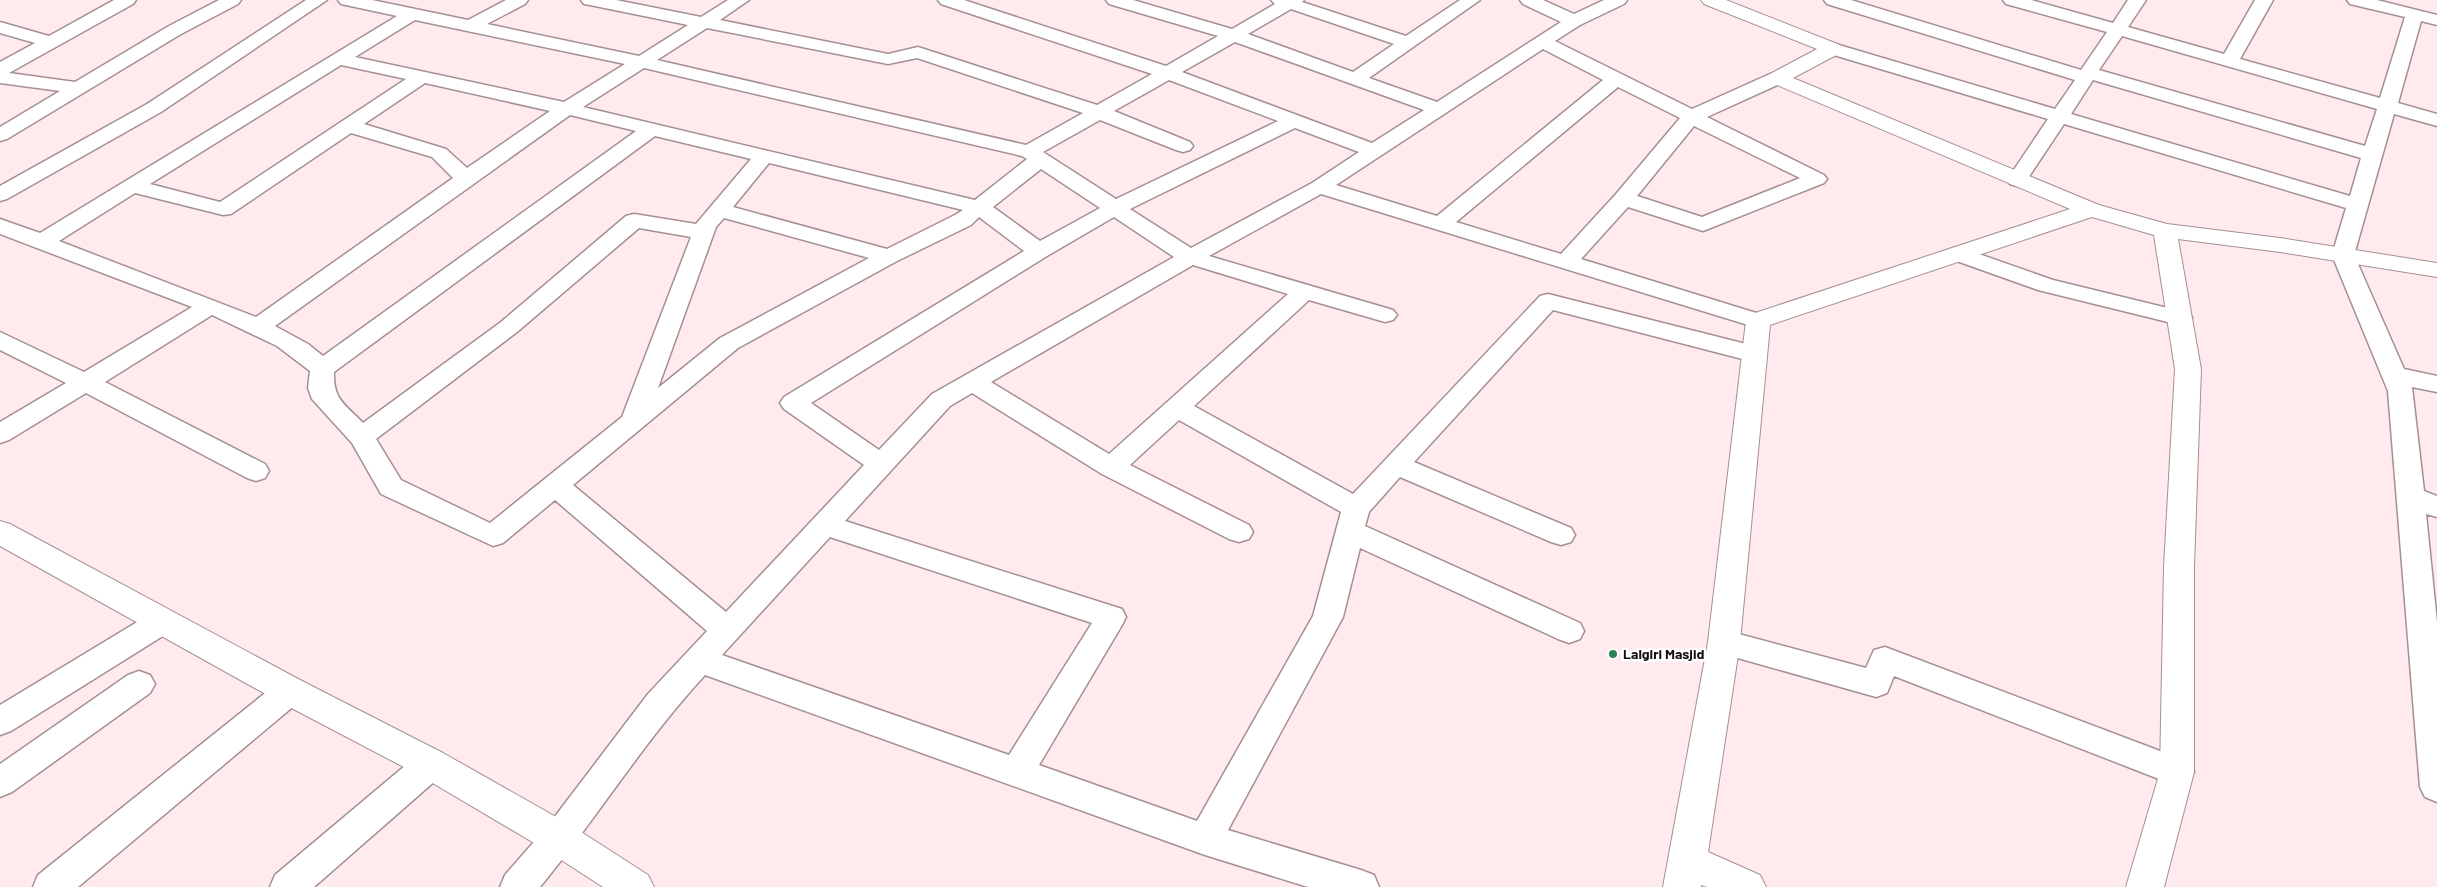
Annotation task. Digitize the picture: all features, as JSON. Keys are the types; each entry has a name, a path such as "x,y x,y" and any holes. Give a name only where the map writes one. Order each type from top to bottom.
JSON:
{"street":[{"path":"0,135 175,30 232,0"},
{"path":"0,195 154,108 318,0"},
{"path":"346,0 407,8 470,26 642,62 1034,155 1190,257 1385,315"},
{"path":"470,26 519,0"},
{"path":"590,0 888,59 918,52 1098,112 1183,146"},
{"path":"259,326 466,178 568,109 740,0"},
{"path":"949,0 1168,73 1374,152"},
{"path":"1115,0 1233,35 1439,108"},
{"path":"1529,0 1574,21"},
{"path":"518,887 559,838 659,702 941,400 1190,257 1320,187 1574,21 1618,0"},
{"path":"1710,0 1833,49 2358,205"},
{"path":"1833,0 2087,75 2373,155"},
{"path":"2015,0 2437,120"},
{"path":"2017,180 2137,0"},
{"path":"2229,61 2264,0"},
{"path":"2356,0 2437,20"},
{"path":"0,226 259,326 314,360 322,369 321,388 325,398 361,437 391,487 493,536 728,344 889,256 963,220 1034,155 1098,112 1168,73 1288,1 1408,43"},
{"path":"0,70 50,42 112,2"},
{"path":"1441,3 1465,4"},
{"path":"1355,79 1465,4"},
{"path":"41,242 338,59 407,8"},
{"path":"2414,15 2343,255 2400,391 2410,497 2431,664 2437,787"},
{"path":"0,28 50,42"},
{"path":"1542,42 1817,178 1703,224 1624,199"},
{"path":"1566,262 1624,199 1692,116 1777,78 1833,49"},
{"path":"338,59 568,109 979,207 1039,251"},
{"path":"0,77 80,88"},
{"path":"132,186 223,209 422,77"},
{"path":"1777,78 2091,210 2165,231 2280,245 2437,270"},
{"path":"1440,224 1616,79"},
{"path":"881,464 793,403 1039,251 1115,208 1294,121"},
{"path":"348,126 439,152 466,178"},
{"path":"322,369 652,129"},
{"path":"632,422 706,226 764,156"},
{"path":"1320,187 1758,321 2091,210"},
{"path":"719,210 889,256"},
{"path":"361,437 509,327 634,221 704,232"},
{"path":"2145,887 2177,772 2179,567 2188,369 2165,231"},
{"path":"1959,254 2046,285 2180,318"},
{"path":"1110,467 1304,292"},
{"path":"1205,839 1328,617 1353,519 1396,465 1548,300 1754,354"},
{"path":"0,434 211,306"},
{"path":"1747,887 1685,874 1724,642 1758,321"},
{"path":"0,340 256,471"},
{"path":"2394,375 2437,384"},
{"path":"972,382 1110,467 1240,532"},
{"path":"1177,407 1353,519 1569,631"},
{"path":"1396,465 1561,535"},
{"path":"555,485 727,630"},
{"path":"2410,497 2437,507"},
{"path":"825,525 1111,616 1017,772"},
{"path":"0,532 290,691 431,764 559,838 635,887"},
{"path":"0,721 163,621"},
{"path":"1724,642 1876,684 1885,659 2177,772"},
{"path":"699,660 1205,839 1361,887"},
{"path":"0,782 139,684"},
{"path":"51,887 290,691"},
{"path":"288,887 431,764"}],"place":[{"name":"Lalgiri Masjid","path":"1613,654"}]}
